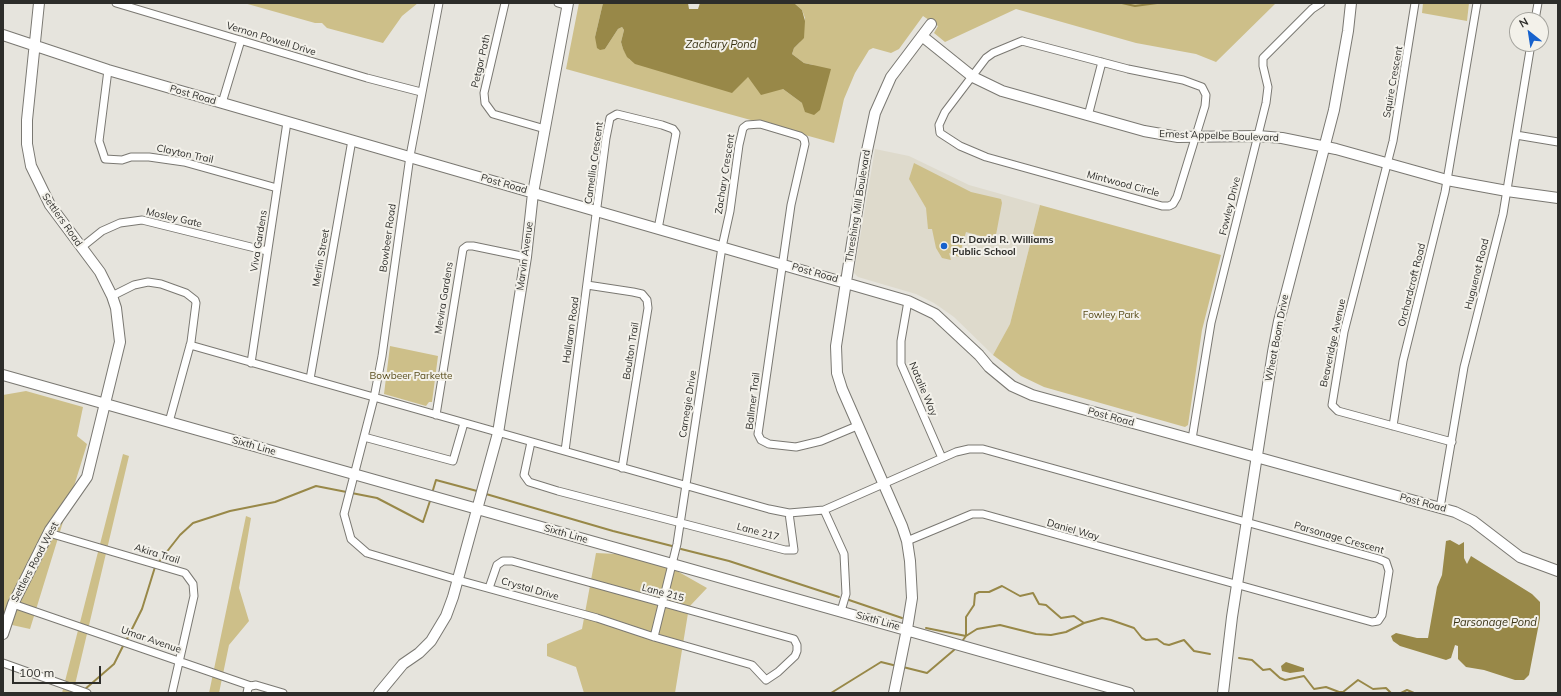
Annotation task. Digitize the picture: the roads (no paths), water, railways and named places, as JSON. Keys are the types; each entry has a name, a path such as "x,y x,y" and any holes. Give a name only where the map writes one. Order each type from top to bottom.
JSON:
{"street":[{"name":"Settlers Road","path":"39,3 28,120 28,144 31,166 50,205 100,272 112,296 116,308 120,342 105,404"},
{"name":"Vernon Powell Drive","path":"116,3 367,78 420,92"},
{"name":"Bowbeer Road","path":"355,474 374,398 420,92 439,3"},
{"name":"Petgor Path","path":"505,3 484,93 485,103 493,114 545,129"},
{"name":"Fowley Drive","path":"1192,439 1211,323 1258,136 1268,87 1263,66 1263,58 1312,9 1321,3"},
{"name":"Wheat Boom Drive","path":"1222,693 1237,586 1279,321 1336,105 1351,3"},
{"name":"Squire Crescent","path":"1387,163 1397,118 1415,3"},
{"name":"Orchardcroft Road","path":"1393,426 1403,361 1447,180 1477,3"},
{"name":"Marvin Avenue","path":"379,693 398,669 431,641 446,616 458,580 498,433 526,257 533,193 565,4"},
{"name":"Threshing Mill Boulevard","path":"894,693 907,629 912,580 907,541 842,390 836,367 836,346 865,160 876,107 891,77 931,24"},
{"name":"Post Road","path":"3,35 108,70 908,301 924,308 946,323 979,355 989,367 1012,386 1032,395 1460,514 1473,521 1520,557 1558,571"},
{"name":"Ernest Appelbe Boulevard","path":"922,36 973,77 1011,94 1154,134 1195,137 1258,136 1282,138 1325,146 1447,180 1507,191 1558,198"},
{"path":"222,103 242,40"},
{"name":"Mintwood Circle","path":"1022,41 1102,62 1183,80 1200,86 1206,93 1206,99 1175,202 1169,206 1152,203 986,157 945,138 940,133 939,125 950,105 973,77 986,58 993,53 1022,41"},
{"name":"Huguenot Road","path":"1440,508 1464,367 1503,214 1530,52"},
{"path":"1088,116 1102,62"},
{"name":"Clayton Trail","path":"108,70 99,141 105,159 122,160 149,156 184,162 277,188"},
{"name":"Camellia Crescent","path":"597,211 603,155 610,118 618,114 662,125 673,129 676,133 658,229"},
{"name":"Viva Gardens","path":"251,362 286,122"},
{"name":"Zachary Crescent","path":"722,247 730,211 743,128 752,123 784,130 800,136 804,139 805,144 791,205 783,264"},
{"path":"1516,135 1558,142"},
{"name":"Merlin Street","path":"310,379 352,140"},
{"name":"Beaveridge Avenue","path":"1387,163 1344,332 1332,405 1338,411 1452,442"},
{"name":"Hallaran Road","path":"564,452 597,211"},
{"name":"Mosley Gate","path":"82,248 102,231 120,223 142,220 268,251"},
{"name":"Mevira Gardens","path":"436,415 463,249 467,246 473,246 526,257"},
{"name":"Carnegie Drive","path":"654,637 673,564 681,521 722,247"},
{"name":"Ballmer Trail","path":"783,264 758,434 761,440 769,444 796,447 821,440 857,426"},
{"path":"112,296 134,285 148,282 161,284 191,296 196,303 190,345 169,422"},
{"name":"Boulton Trail","path":"587,285 642,294 647,300 648,308 622,468"},
{"name":"Natalie Way","path":"908,301 901,341 901,364 942,458"},
{"path":"190,345 769,510 789,513 824,510 882,483 942,458 969,449 990,450 1247,523"},
{"name":"Sixth Line","path":"3,376 907,629 1129,693"},
{"name":"Settlers Road West","path":"3,634 13,604 49,534 87,477 105,404"},
{"path":"364,437 453,461 464,423"},
{"path":"531,442 524,475 529,482 681,521"},
{"name":"Crystal Drive","path":"355,474 344,514 351,539 367,554 597,618 654,637 752,665 766,680"},
{"path":"824,510 844,554 846,594 841,611"},
{"name":"Lane 217","path":"681,521 785,550 794,550 789,513"},
{"name":"Daniel Way","path":"907,541 972,514 983,514 1237,586"},
{"name":"Parsonage Crescent","path":"1237,586 1368,622 1378,620 1383,613 1389,571 1386,562 1247,523"},
{"name":"Akira Trail","path":"49,534 185,573 193,584 194,596 172,693"},
{"name":"Lane 215","path":"489,588 497,565 507,560 794,639 798,645 795,656 778,672 766,680"},
{"name":"Umar Avenue","path":"13,604 251,686 256,685 283,693"},
{"path":"3,663 87,693"},
{"path":"247,693 248,688 251,686"}],"water":[{"name":"Zachary Pond","path":"603,3 688,3 689,9 698,9 700,3 794,3 802,10 805,21 804,38 794,48 792,54 804,63 831,69 820,110 814,115 805,112 802,103 783,89 761,95 748,77 732,93 635,64 627,57 623,49 621,42 624,30 622,27 618,29 605,49 600,50 597,48 595,37"},
{"name":"Parsonage Pond","path":"1450,540 1459,545 1464,542 1464,558 1467,564 1471,556 1532,594 1540,602 1540,618 1529,675 1524,680 1515,680 1484,670 1466,667 1458,659 1458,646 1455,645 1451,658 1446,660 1400,646 1393,641 1391,636 1396,633 1417,638 1428,638 1437,587 1442,575 1446,541"},
{"path":"1286,662 1304,668 1304,671 1290,673 1282,671 1281,666"}],"waterway":[{"path":"1122,3 1135,6 1157,3"},
{"path":"433,490 436,480 477,491"},
{"path":"158,563 180,535 193,523 230,511 275,502 316,486 377,498 423,522 430,501"},
{"path":"486,494 613,531 672,546"},
{"path":"681,549 729,561 839,597"},
{"path":"126,641 142,609 155,567"},
{"path":"963,640 966,636 966,617 974,605 975,594 979,592 989,592 1002,586 1020,596 1033,593 1039,604 1046,605 1061,618 1074,616 1084,623 1102,618 1111,620 1134,628 1142,638 1146,640 1157,639 1164,644 1169,645 1184,640 1194,651 1210,654"},
{"path":"849,600 902,618"},
{"path":"926,628 966,636 977,629 1000,625 1036,634 1051,635 1066,632 1084,623"},
{"path":"84,690 114,664 124,644"},
{"path":"903,667 927,673 954,650"},
{"path":"1239,658 1252,660 1263,670 1270,669 1280,678 1285,680 1304,676 1314,689 1326,687 1343,692 1358,680 1373,689 1386,688 1391,693"},
{"path":"831,693 881,662 897,666"},
{"path":"1401,693 1407,690 1414,693"}],"place":[{"name":"Dr. David R. Williams Public School","path":"944,246"}],"park label":[{"name":"Fowley Park","path":"1111,315"},
{"name":"Bowbeer Parkette","path":"411,376"}]}
